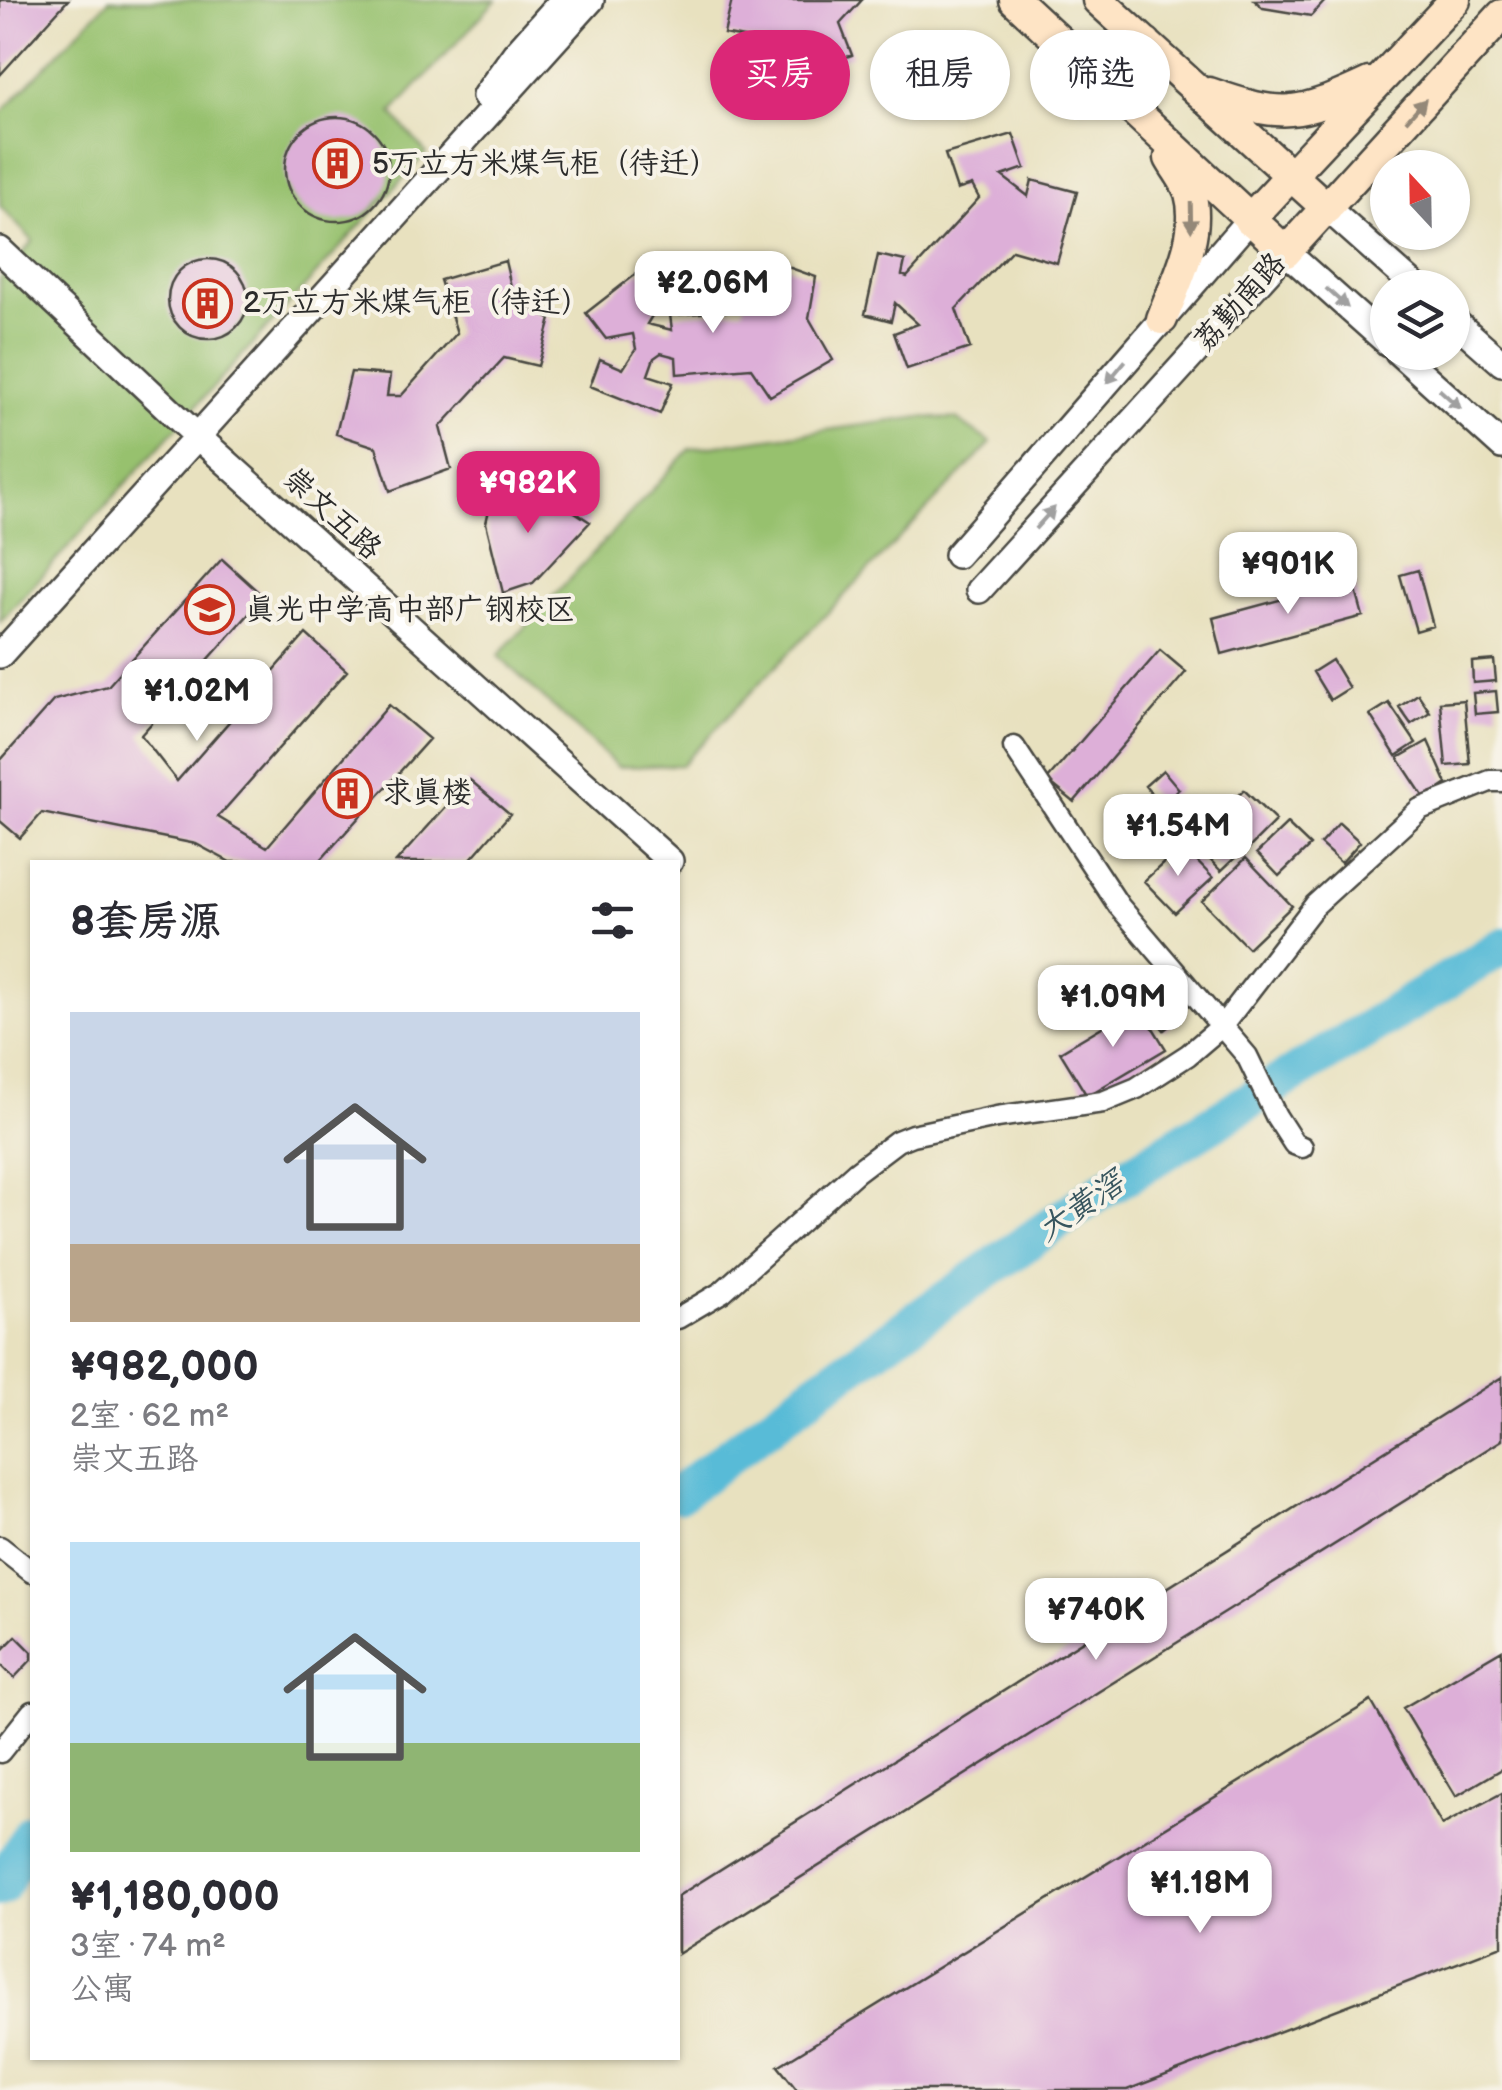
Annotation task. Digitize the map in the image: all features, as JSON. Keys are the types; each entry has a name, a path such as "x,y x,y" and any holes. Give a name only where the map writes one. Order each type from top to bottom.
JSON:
{"main road":[{"path":"1015,0 1047,30"},
{"path":"1098,0 1131,30"},
{"name":"荔勤南路","path":"1250,220 1455,0"},
{"name":"荔勤南路","path":"1286,252 1502,15"},
{"path":"1170,66 1327,208"},
{"path":"1194,88 1252,108 1288,112 1318,107 1386,76"},
{"path":"1142,120 1286,252"},
{"path":"1153,130 1190,192 1193,218 1183,264 1162,319"}],"street":[{"path":"431,174 514,54 563,0"},
{"path":"0,655 591,0"},
{"path":"1327,208 1396,270"},
{"name":"荔勤南路","path":"957,555 1250,220"},
{"name":"崇文五路","path":"0,250 197,436 669,860"},
{"path":"1286,252 1370,327"},
{"name":"荔勤南路","path":"979,590 1286,252"},
{"path":"1470,335 1502,363"},
{"path":"1418,370 1502,446"},
{"path":"1014,747 1119,906 1247,1056 1276,1116 1294,1144 1302,1147"},
{"path":"680,1317 722,1292 830,1195 897,1142 943,1127 1119,1098 1188,1055 1222,1026 1315,906 1420,809 1490,781 1502,780"},
{"path":"0,1548 30,1570"},
{"path":"0,1752 30,1714"}],"green space":[{"path":"109,0 496,0 392,113 426,153 0,622 0,279 33,241 0,206 0,114"},
{"path":"921,417 956,419 991,443 681,765 618,767 498,656 690,449"}],"building":[{"path":"0,0 68,0 0,75"},
{"path":"732,0 862,0 840,24 842,30 725,30"},
{"path":"1254,0 1326,0 1311,16 1263,8"},
{"name":"5万立方米煤气柜（待迁）","path":"337,117 357,121 374,132 385,149 389,169 385,189 374,206 357,217 337,221 317,217 300,206 289,189 285,169 289,149 300,132 317,121"},
{"path":"1013,134 1025,168 1002,176 1028,196 1032,180 1077,192 1057,263 1012,250 956,309 970,348 907,369 894,333 918,324 895,303 891,321 865,314 878,255 905,261 902,275 907,277 979,198 972,185 957,190 945,154"},
{"path":"760,257 816,277 809,318 833,360 770,396 751,368 677,374 676,357 661,353 654,358 648,375 673,383 660,414 590,386 600,359 623,369 636,349 633,334 606,339 586,313 640,271 664,296 647,324 672,330 670,315 743,310"},
{"name":"2万立方米煤气柜（待迁）","path":"208,259 223,262 236,271 245,284 245,314 236,327 223,336 208,339 193,336 180,327 171,314 168,299 171,284 180,271 193,262"},
{"path":"505,261 515,303 551,319 538,366 504,358 440,427 451,469 390,491 376,447 336,434 351,372 390,375 387,396 401,396 457,333 440,280"},
{"path":"494,488 567,507 590,522 533,583 503,593 486,523"},
{"path":"222,559 264,597 141,735 177,781 306,634 347,671 218,817 267,847 389,705 429,739 321,860 226,860 196,844 42,813 20,838 0,821 0,761 54,700 108,686"},
{"path":"1418,570 1433,626 1416,631 1400,575"},
{"path":"1353,580 1363,616 1222,654 1213,618"},
{"path":"1160,650 1186,672 1074,802 1047,780"},
{"path":"1332,660 1349,688 1330,700 1313,672"},
{"path":"1494,660 1496,681 1473,683 1472,662"},
{"path":"1496,691 1498,712 1475,714 1473,693"},
{"path":"1418,694 1430,712 1411,724 1399,707"},
{"path":"1464,700 1470,764 1446,766 1440,702"},
{"path":"1389,703 1416,743 1396,756 1370,715"},
{"path":"1428,741 1447,784 1425,799 1398,758"},
{"path":"1163,770 1179,789 1161,805 1145,786"},
{"path":"470,780 510,814 470,860 398,860"},
{"path":"1244,790 1276,821 1246,851 1214,819"},
{"path":"1207,822 1239,854 1221,871 1190,839"},
{"path":"1339,823 1360,842 1341,863 1320,844"},
{"path":"1287,824 1310,846 1279,876 1257,853"},
{"path":"1182,846 1213,878 1175,913 1144,881"},
{"path":"1246,858 1292,906 1248,948 1202,901"},
{"path":"1161,988 1184,1014 1164,1030 1142,1004"},
{"path":"1139,1005 1166,1049 1087,1096 1060,1052"},
{"path":"1502,1377 1502,1440 680,1953 680,1895"},
{"path":"16,1636 30,1650 30,1661 14,1678 0,1664 0,1652"},
{"path":"1502,1650 1502,1769 1456,1796 1403,1708"},
{"path":"1371,1701 1442,1825 1502,1793 1502,1946 1127,2090 797,2090 778,2066"}],"waterway":[{"name":"大黄滘","path":"680,1492 819,1388 1098,1193 1502,947"},
{"name":"大黄滘","path":"0,1888 30,1836"}],"place":[{"name":"5万立方米煤气柜（待迁）","path":"337,164"},
{"name":"2万立方米煤气柜（待迁）","path":"208,303"},
{"name":"真光中学高中部广钢校区","path":"210,610"},
{"name":"求真楼","path":"347,793"}]}
